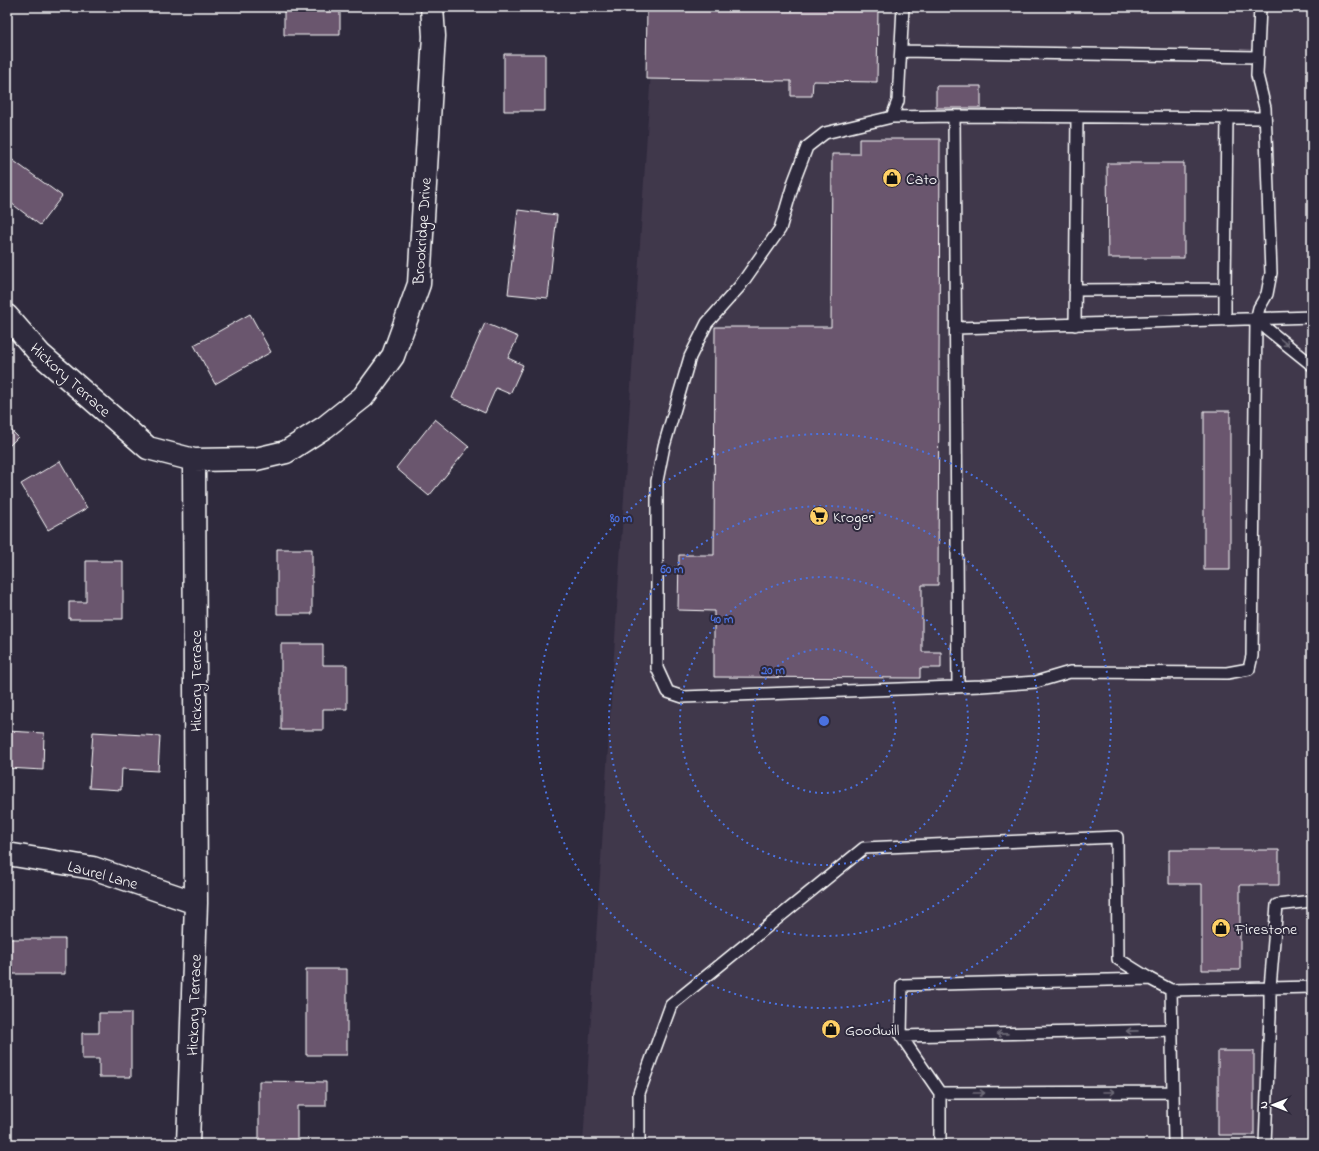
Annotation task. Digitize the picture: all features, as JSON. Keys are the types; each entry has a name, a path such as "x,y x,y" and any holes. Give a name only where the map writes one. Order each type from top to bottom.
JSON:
{"street":[{"name":"Brookridge Drive","path":"194,460 256,459 286,452 325,427 363,397 393,356 419,284 434,36 432,7"},
{"name":"Hickory Terrace","path":"7,316 40,354 148,448 194,460 196,903 188,1144"},
{"name":"Laurel Lane","path":"7,854 93,868 196,903"}],"lane":[{"path":"892,117 898,101 903,7"},
{"path":"1260,7 1257,75 1265,108 1271,273 1267,294 1259,308 1256,320 1252,656 1249,669 1227,673 1070,672 1036,682 958,687 683,698 668,692 657,668 656,482 664,446 690,357 707,323 740,286 780,229 794,181 807,147 825,133 892,117 1265,118"},
{"path":"901,50 1258,57"},
{"path":"954,116 958,687"},
{"path":"1075,325 1077,117"},
{"path":"1225,320 1227,118"},
{"path":"1075,290 1225,289"},
{"path":"956,328 1256,320 1312,317"},
{"path":"1256,320 1312,365"},
{"path":"639,1144 639,1092 671,1005 864,848 1117,837 1118,959 1171,990 1312,987"},
{"path":"1265,1144 1270,988 1276,905 1312,901"},
{"path":"940,1144 940,1093 901,1036 902,985 1150,979"},
{"path":"1171,990 1174,1144"},
{"path":"901,1036 1171,1030"},
{"path":"940,1093 1173,1092"}],"shaded area":[{"path":"655,7 1312,7 1312,658 1305,1144 583,1144"}],"building":[{"path":"302,7 340,7 340,35 284,35 284,9 302,9"},
{"path":"647,7 878,7 877,82 813,81 812,96 791,96 791,81 646,79"},
{"path":"504,54 545,54 545,111 504,111"},
{"path":"936,86 981,86 981,108 936,108"},
{"path":"859,139 940,139 938,585 922,585 922,652 941,652 941,668 920,668 920,678 714,677 714,611 678,610 679,555 714,555 715,327 831,327 832,154 859,154"},
{"path":"7,156 62,196 40,225 7,200"},
{"path":"1107,163 1184,163 1184,258 1108,258"},
{"path":"518,210 557,215 548,298 508,294"},
{"path":"250,314 271,352 215,384 194,345"},
{"path":"485,323 518,337 508,358 523,365 510,394 496,388 485,413 452,398"},
{"path":"1204,411 1230,411 1230,570 1204,570"},
{"path":"435,419 469,447 429,496 396,468"},
{"path":"7,426 18,437 7,448"},
{"path":"60,461 87,508 48,530 21,484"},
{"path":"277,549 312,549 312,614 277,614"},
{"path":"86,561 123,561 123,619 69,619 69,602 86,602"},
{"path":"281,644 323,644 323,665 347,665 347,709 323,709 323,730 281,730"},
{"path":"7,731 44,733 43,770 7,768"},
{"path":"93,732 160,736 158,771 122,769 121,790 89,788"},
{"name":"Firestone","path":"1169,850 1279,850 1279,885 1240,885 1240,970 1202,970 1202,884 1169,884"},
{"path":"7,939 65,939 65,974 7,974"},
{"path":"306,969 347,969 347,1055 306,1055"},
{"path":"99,1013 131,1013 131,1077 99,1077 99,1059 82,1059 82,1033 99,1033"},
{"path":"1218,1051 1254,1051 1254,1135 1218,1135"},
{"path":"259,1081 326,1082 326,1106 297,1106 297,1142 259,1142"}],"place":[{"name":"Cato","path":"892,178"},
{"name":"Kroger","path":"819,516"},
{"name":"Firestone","path":"1221,928"},
{"name":"Goodwill","path":"831,1029"}]}
